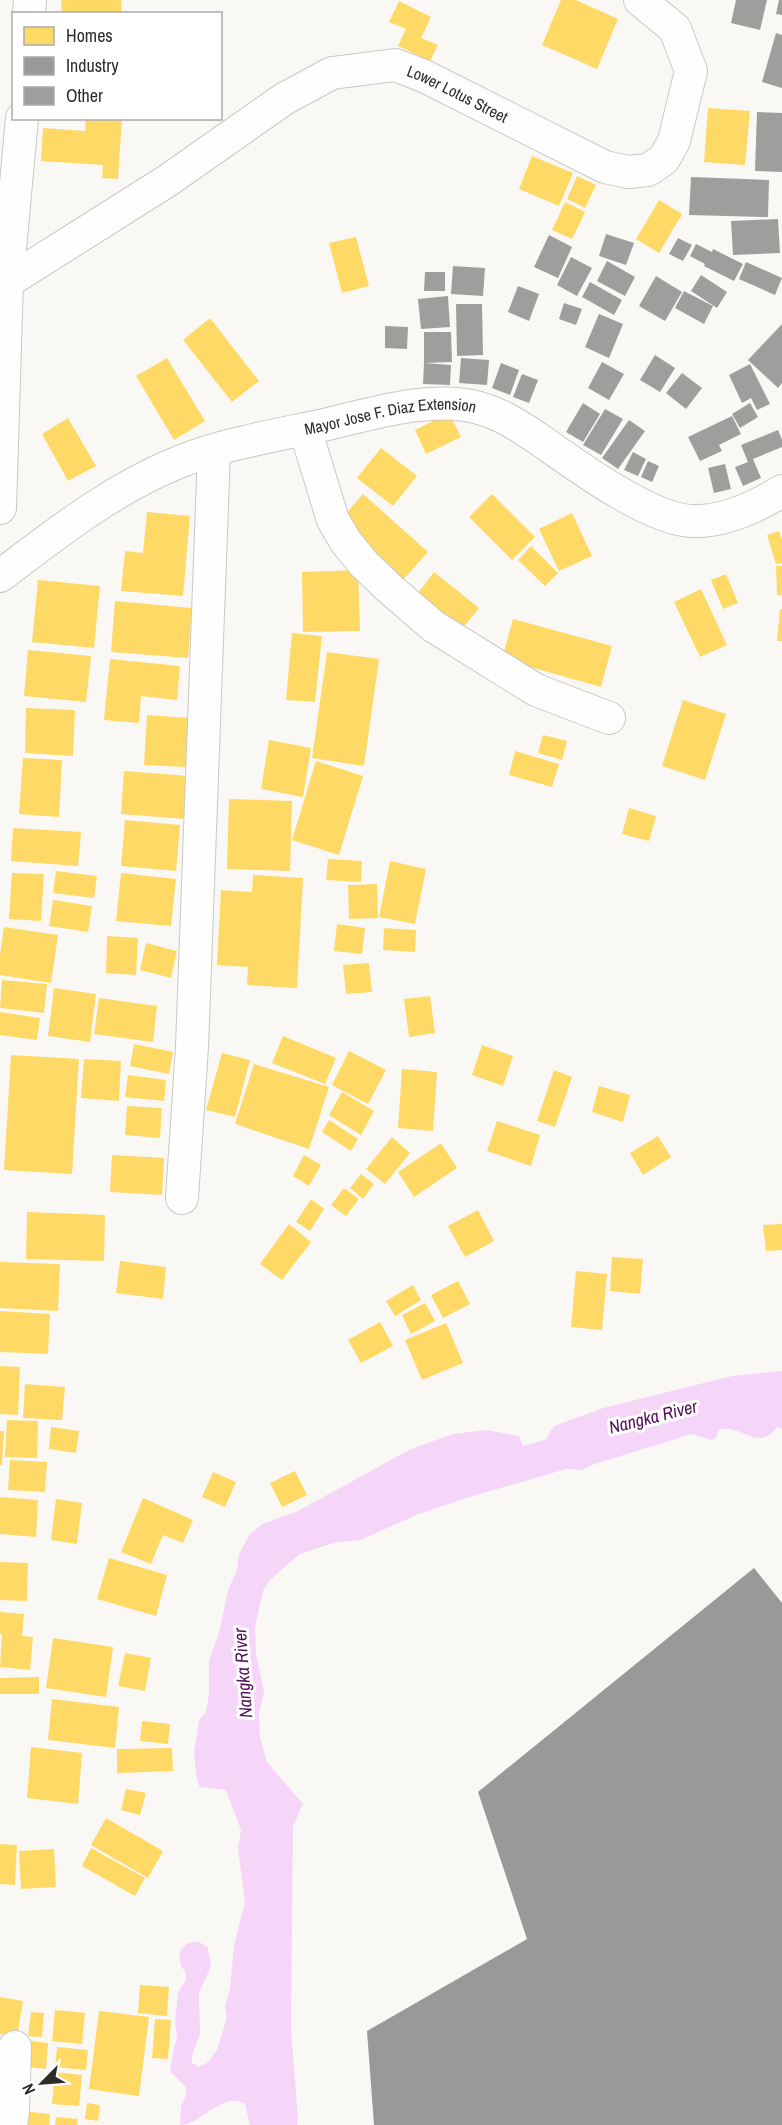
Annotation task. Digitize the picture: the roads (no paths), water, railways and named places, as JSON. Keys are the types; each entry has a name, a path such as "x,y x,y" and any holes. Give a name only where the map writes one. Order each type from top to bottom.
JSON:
{"street":[{"name":"Lower Lotus Street","path":"7,282 166,181 284,99 332,73 395,65 424,76 605,167 628,172 648,170 664,159 674,141 691,71 675,28 639,0"},
{"path":"0,508 8,185 22,120"},
{"name":"Mayor Jose F. Diaz Extension","path":"0,576 105,500 140,480 180,462 214,451 305,429 421,405 458,404 495,412 532,434 579,467 658,513 692,522 720,519 745,510 782,491"},
{"path":"305,429 333,520 352,550 388,588 433,626 536,690 609,718"},
{"path":"182,1198 192,1047 214,451"},
{"path":"11,2125 15,2047"}],"water":[{"name":"Nangka River","path":"782,1371 782,1430 777,1427 770,1435 763,1438 727,1429 719,1430 716,1438 712,1440 691,1434 592,1465 583,1470 566,1469 419,1514 360,1540 333,1543 300,1554 271,1579 263,1591 255,1627 256,1654 264,1691 259,1715 260,1737 267,1762 303,1804 293,1826 291,2029 297,2125 250,2125 245,2104 229,2101 188,2124 180,2125 181,2106 186,2095 186,2087 170,2071 177,2038 175,2021 178,1992 186,1980 179,1953 186,1944 198,1941 208,1948 211,1967 199,1992 200,2035 192,2055 192,2063 199,2067 207,2063 217,2050 227,2017 225,2005 230,1989 234,1945 245,1902 238,1849 241,1830 226,1790 200,1787 197,1781 194,1752 199,1720 206,1712 209,1694 209,1660 219,1633 228,1590 237,1570 239,1554 250,1534 262,1524 296,1512 411,1449 453,1434 486,1430 519,1436 523,1446 545,1440 554,1426 603,1408 732,1376"}]}
